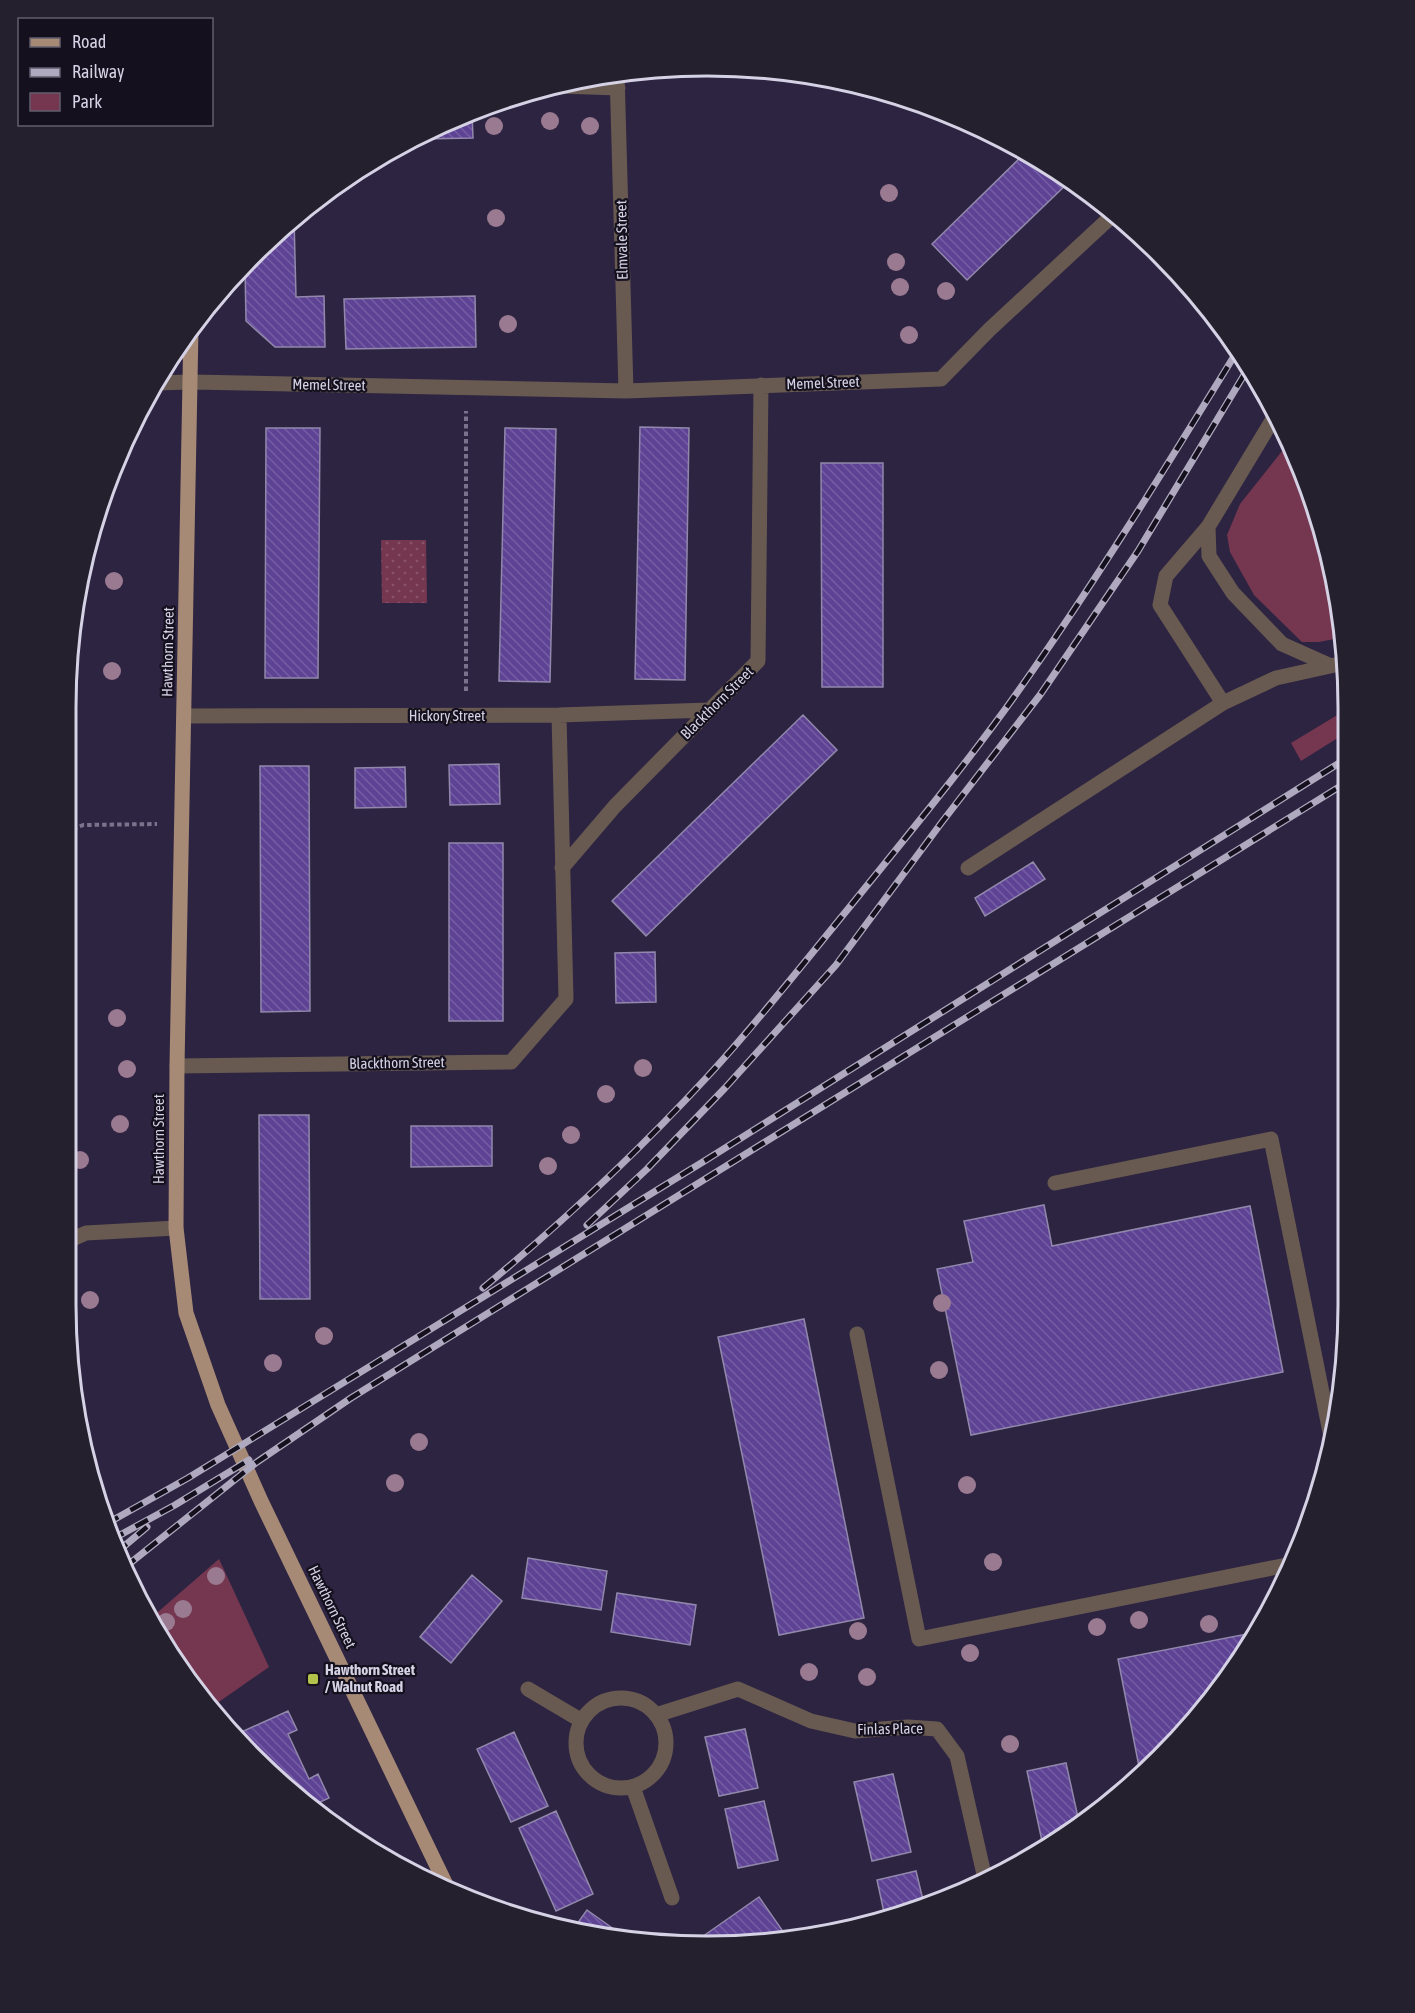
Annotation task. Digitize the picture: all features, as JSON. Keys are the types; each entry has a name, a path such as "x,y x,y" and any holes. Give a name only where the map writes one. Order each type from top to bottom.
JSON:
{"main road":[{"name":"Hawthorn Street","path":"191,346 177,1065 177,1228 186,1313 218,1406 261,1501 442,1877"}],"street":[{"name":"Elmvale Street","path":"618,83 626,391"},
{"name":"Memel Street","path":"167,383 626,391 941,379 989,330 1108,220"},
{"name":"Blackthorn Street","path":"562,868 615,807 758,662 761,385"},
{"path":"1223,703 1160,605 1166,576 1208,528 1270,423"},
{"path":"1208,528 1209,556 1233,593 1282,644 1336,664"},
{"path":"969,868 1223,703 1276,678 1336,664"},
{"name":"Hickory Street","path":"185,716 560,716 709,710"},
{"name":"Blackthorn Street","path":"177,1065 511,1062 566,999 560,716"},
{"path":"1055,1183 1271,1139 1328,1420"},
{"path":"76,1238 86,1233 177,1228"},
{"path":"857,1334 919,1639 1281,1566"},
{"path":"528,1689 582,1721"},
{"name":"Finlas Place","path":"656,1715 738,1689 812,1721 855,1731 908,1727 937,1730 957,1756 984,1872"},
{"path":"617,1698 632,1699 646,1705 664,1728 666,1742 664,1757 657,1770 646,1780 633,1787 619,1788 603,1785 586,1771 577,1750 577,1735 582,1721 590,1710 603,1701 617,1698"},
{"path":"633,1787 672,1898"}],"path":[{"path":"466,387 466,716"},
{"path":"76,828 83,825 182,824"}],"green space":[{"path":"1283,450 1305,505 1317,544 1334,639 1302,642 1254,595 1230,552 1227,535 1240,504"},
{"path":"381,540 426,540 427,603 382,603"},
{"path":"1338,715 1338,738 1301,761 1291,743"},
{"path":"219,1559 269,1667 217,1703 183,1656 157,1613"}],"building":[{"path":"472,123 473,138 435,139"},
{"path":"1019,159 1064,187 967,280 932,244"},
{"path":"294,230 296,297 324,296 325,347 275,347 246,321 245,278"},
{"path":"475,296 476,347 346,349 344,299"},
{"path":"640,427 689,428 685,680 635,679"},
{"path":"266,428 320,428 318,678 265,678"},
{"path":"505,428 556,429 550,682 499,681"},
{"path":"821,463 883,463 883,687 822,687"},
{"path":"803,715 837,750 646,936 612,901"},
{"path":"499,764 500,804 450,805 449,765"},
{"path":"260,766 309,766 310,1011 261,1012"},
{"path":"405,767 406,807 355,808 355,768"},
{"path":"449,843 503,843 503,1021 449,1021"},
{"path":"1033,862 1045,879 985,916 975,898"},
{"path":"655,952 656,1002 616,1003 615,953"},
{"path":"259,1115 309,1115 310,1299 260,1299"},
{"path":"411,1126 492,1126 492,1166 411,1167"},
{"path":"1044,1205 1052,1246 1250,1206 1283,1372 971,1435 937,1269 973,1262 964,1221"},
{"path":"804,1319 864,1618 779,1635 718,1337"},
{"path":"528,1558 607,1571 601,1610 522,1598"},
{"path":"472,1575 502,1601 451,1663 420,1637"},
{"path":"617,1593 696,1605 690,1645 611,1632"},
{"path":"1246,1634 1208,1690 1182,1722 1139,1766 1118,1659"},
{"path":"288,1711 297,1730 288,1734 309,1779 318,1774 329,1798 319,1803 291,1780 242,1732"},
{"path":"745,1729 758,1788 719,1796 705,1737"},
{"path":"514,1732 548,1806 511,1822 477,1749"},
{"path":"1066,1763 1078,1816 1042,1840 1027,1771"},
{"path":"893,1774 911,1852 872,1861 854,1782"},
{"path":"764,1801 778,1860 738,1868 725,1809"},
{"path":"556,1811 593,1894 556,1911 519,1828"},
{"path":"916,1871 923,1898 884,1911 877,1880"},
{"path":"759,1897 782,1930 749,1935 703,1936"},
{"path":"587,1910 614,1929 584,1924 578,1923"}],"railway":[{"path":"483,1288 599,1186 708,1076 779,994 914,828 978,746 1048,649 1233,358"},
{"path":"587,1225 647,1169 725,1088 836,965 1040,695 1138,551 1244,376"},
{"path":"114,1519 188,1478 706,1160 1338,764"},
{"path":"132,1562 257,1462 351,1398 1338,788"},
{"path":"120,1535 249,1460"},
{"path":"125,1546 147,1527"}],"place":[{"name":"Hawthorn Street / Walnut Road","path":"313,1679"}]}
